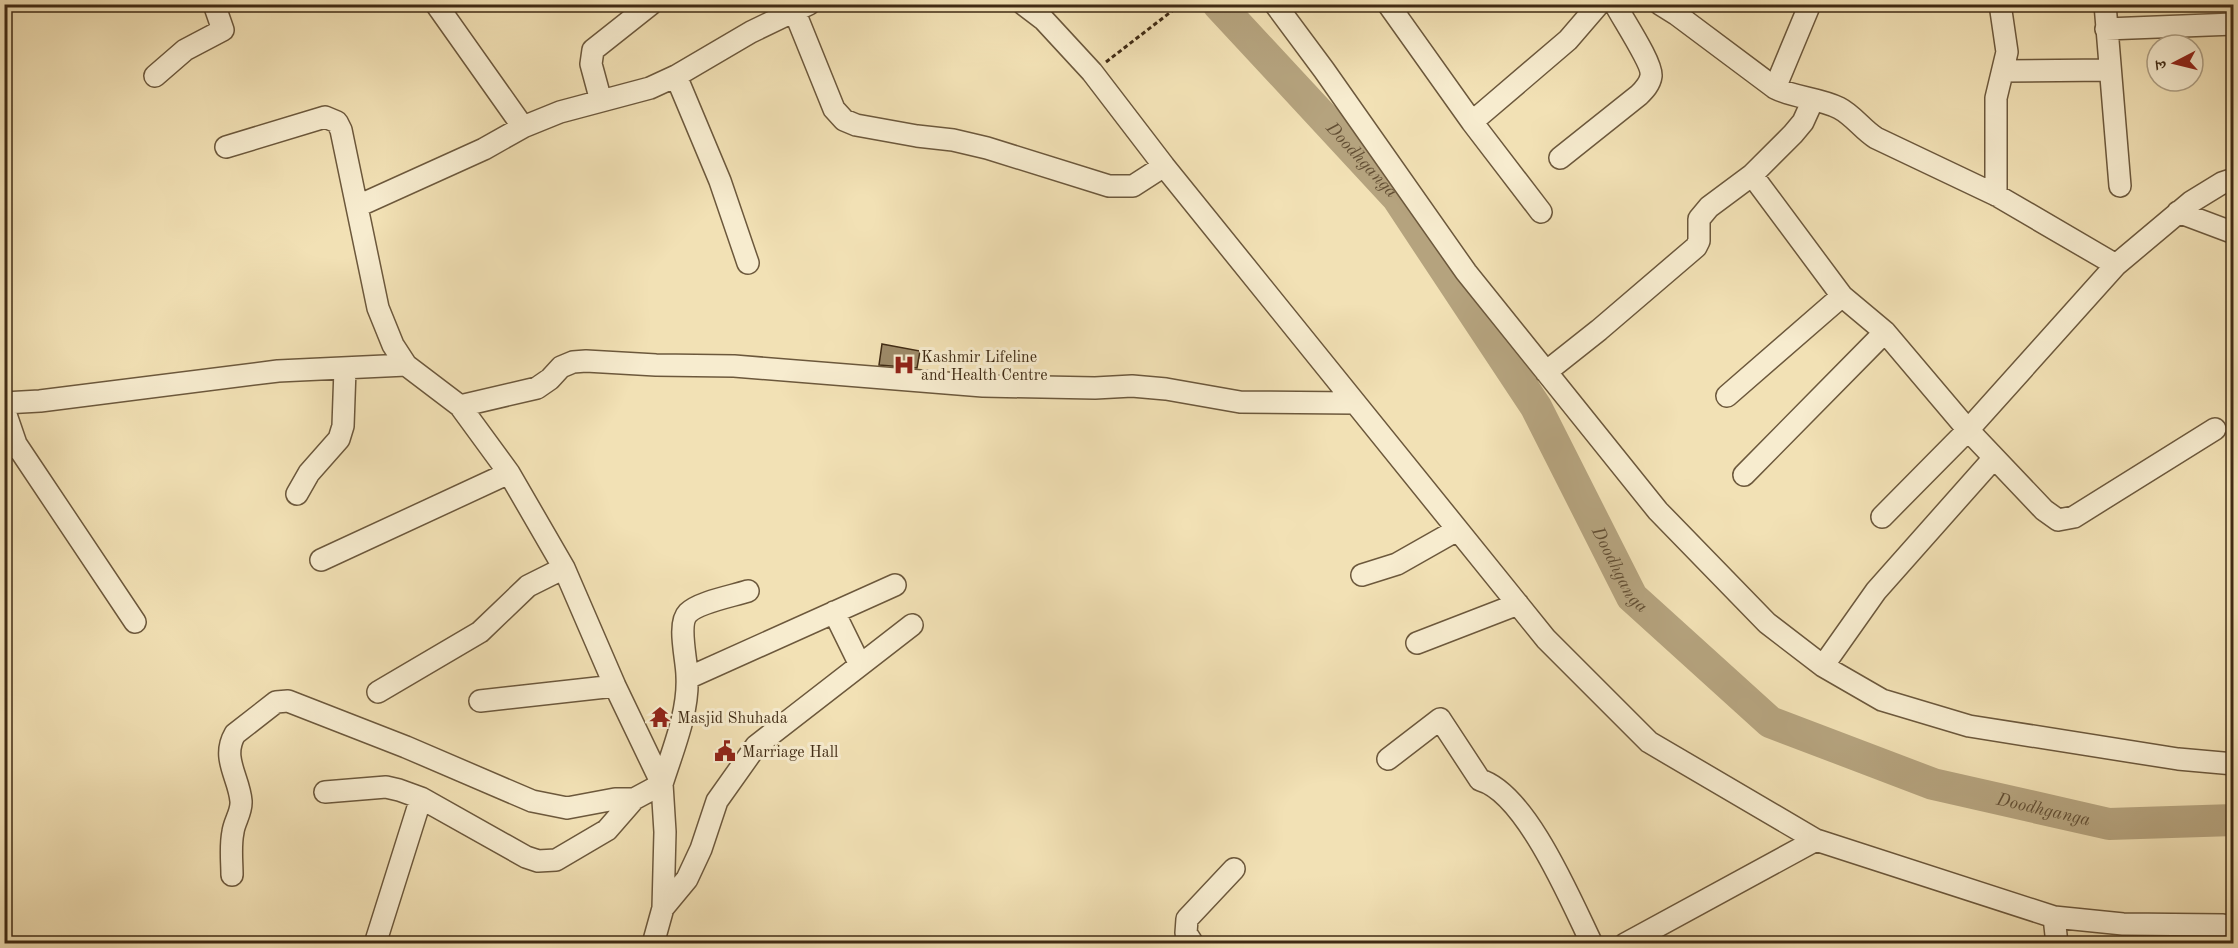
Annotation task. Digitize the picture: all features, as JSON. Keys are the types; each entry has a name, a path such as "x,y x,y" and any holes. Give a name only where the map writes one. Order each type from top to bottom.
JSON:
{"street":[{"path":"155,76 185,50 223,30 214,4"},
{"path":"436,4 523,127"},
{"path":"601,101 591,64 593,50 651,4"},
{"path":"1023,4 1044,20 1092,72 1164,166 1546,639 1649,742 1816,840 2054,917 2123,924 2223,925"},
{"path":"1275,4 1466,272 1658,511 1767,622 1823,666 1882,700 1969,726 2178,759 2234,764"},
{"path":"1388,4 1472,122 1541,212"},
{"path":"1472,122 1568,40 1599,4"},
{"path":"1560,158 1639,95 1650,80 1652,73 1648,62 1615,4"},
{"path":"1775,88 1810,4"},
{"path":"1996,195 1996,98 2004,71 2007,42 2000,4"},
{"path":"2105,4 2120,186"},
{"path":"358,206 484,149 523,127 560,112 650,88 801,7 834,109 844,120 987,147 1109,186 1133,186 1164,166"},
{"path":"1672,8 1775,88 1788,94 1838,107 1876,138 1996,195 2116,265"},
{"path":"2106,29 2234,24"},
{"path":"2004,71 2110,70"},
{"path":"676,76 720,181 748,263"},
{"path":"1546,372 1696,248 1699,241 1699,219 1709,207 1752,175 1798,129 1813,100"},
{"path":"226,147 324,117 332,119 341,130 378,308 393,345 406,365 460,406 509,473 564,568 615,686 662,784"},
{"path":"1752,175 1842,296 1885,332 1968,430 2044,510 2058,520 2074,517 2215,429"},
{"path":"1882,517 1968,430 2116,265 2191,202 2222,183 2234,179"},
{"path":"2178,212 2234,233"},
{"path":"1727,396 1842,296"},
{"path":"1744,474 1885,332"},
{"path":"460,406 537,388 561,367 573,362 586,361 734,366 983,386 1095,388 1132,386 1166,389 1240,402 1355,404"},
{"path":"4,403 40,401 278,370 406,365"},
{"path":"297,494 309,473 339,439 343,426 345,369"},
{"path":"4,409 10,447 135,622"},
{"path":"1823,666 1876,591 1995,458"},
{"path":"321,560 509,473"},
{"path":"1362,575 1397,564 1457,530"},
{"path":"378,692 480,632 528,586 564,568"},
{"path":"687,678 895,585"},
{"path":"653,944 663,908 665,832 662,784 686,705 687,678 683,621 688,613 697,607 748,591"},
{"path":"1417,642 1518,604"},
{"path":"834,612 860,665"},
{"path":"663,908 687,879 701,849 717,801 756,746 912,625"},
{"path":"480,701 615,686"},
{"path":"232,875 233,832 242,808 239,786 229,762 231,740 235,734 282,700 406,747 532,801 567,808 615,799 634,798"},
{"path":"1388,759 1440,719 1480,780 1506,795 1547,852 1592,944"},
{"path":"325,792 387,787 421,798 538,861 556,860 607,830 634,798 662,784"},
{"path":"375,944 421,798"},
{"path":"1625,944 1816,840"},
{"path":"1193,944 1186,933 1187,919 1234,869"},
{"path":"2054,917 2058,944"}],"path":[{"path":"1104,64 1181,4"}],"building":[{"path":"882,344 920,351 917,368 879,365"}],"waterway":[{"name":"Doodhganga","path":"1218,4 1397,197 1536,407 1632,597 1770,722 1933,784 2109,824 2234,820"}],"place":[{"name":"Kashmir Lifeline and Health Centre","path":"904,365"},
{"name":"Masjid Shuhada","path":"660,717"},
{"name":"Marriage Hall","path":"725,751"}]}
